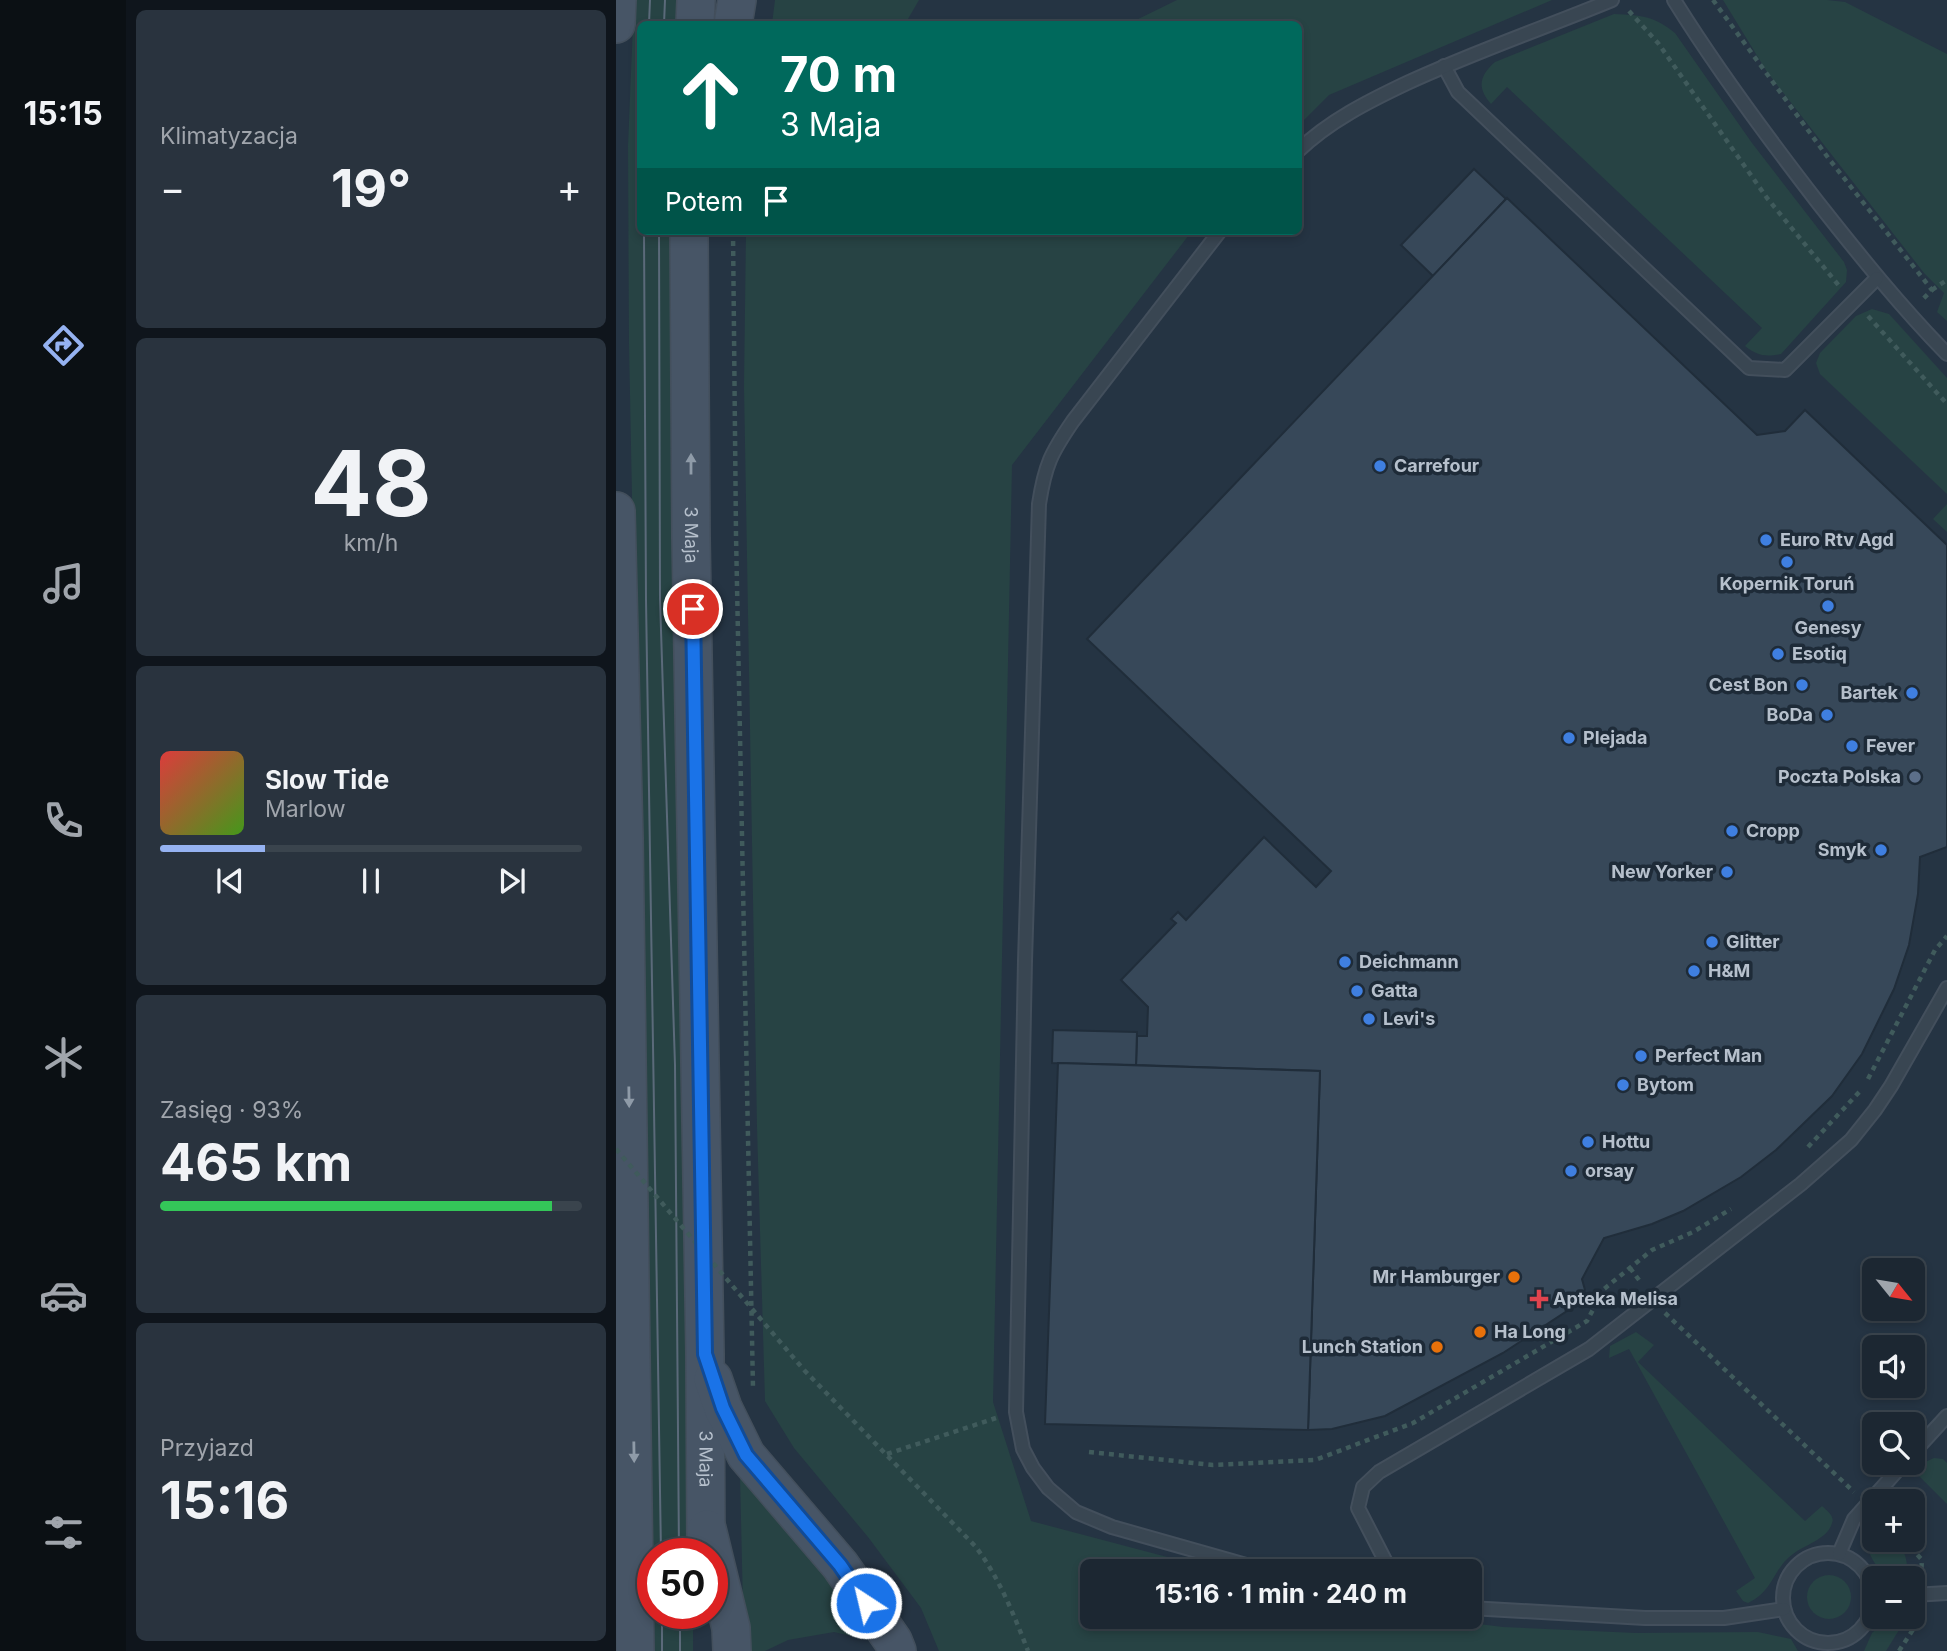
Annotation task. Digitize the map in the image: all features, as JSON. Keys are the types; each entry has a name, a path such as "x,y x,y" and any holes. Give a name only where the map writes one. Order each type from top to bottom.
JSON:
{"main road":[{"path":"616,24 617,0"},
{"path":"695,21 696,0"},
{"path":"734,21 737,0"},
{"name":"3 Maja","path":"689,235 706,1538"},
{"path":"616,511 625,852 635,1651"},
{"path":"616,1403 632,1310"},
{"path":"705,1354 723,1408 746,1455 840,1565 897,1651"},
{"name":"3 Maja","path":"728,1617 732,1651"},
{"path":"707,1629 707,1651"}],"lane":[{"path":"1302,147 1362,104 1444,66 1612,0"},
{"path":"1674,0 1703,47 1772,144 1877,278 1947,354"},
{"path":"1444,66 1458,92 1749,368 1785,370 1877,278"},
{"path":"1217,235 1073,421 1056,446 1044,472 1039,504 1025,947 1016,1412 1023,1449 1033,1468 1048,1488 1076,1512 1112,1527 1225,1559"},
{"path":"1384,1559 1358,1508 1363,1487 1379,1472 1589,1349 1755,1221 1851,1140 1891,1086 1947,988"},
{"path":"1925,1441 1946,1421"},
{"path":"1881,1489 1893,1475"},
{"path":"1839,1554 1854,1519 1862,1510"},
{"path":"1862,1568 1839,1554 1821,1554 1804,1560 1790,1574 1783,1591 1784,1609 1792,1625 1804,1636 1820,1643 1838,1646 1862,1627"},
{"path":"1925,1594 1947,1593"},
{"path":"1482,1609 1646,1618 1724,1618 1784,1609"}],"path":[{"path":"1713,0 1829,159 1932,290"},
{"path":"1627,9 1658,43 1767,198 1852,301 1887,335 1947,404"},
{"path":"733,235 753,1393"},
{"path":"1887,335 1932,290 1947,280"},
{"path":"1801,1153 1864,1086 1935,950 1947,936"},
{"path":"616,1149 804,1370 980,1552 1006,1598 1028,1651"},
{"path":"1089,1452 1213,1465 1315,1460 1413,1423 1587,1321 1604,1289 1652,1250 1693,1232 1734,1207"},
{"path":"1630,1268 1677,1326 1862,1499"},
{"path":"887,1454 1016,1412"}],"green space":[{"path":"634,0 677,0 676,21 637,21 637,235 674,235 691,1538 653,1538 629,344 628,146"},
{"path":"775,0 919,0 907,21 772,21"},
{"path":"1177,0 1552,0 1329,95 1302,122 1302,21 1134,21"},
{"path":"1723,0 1845,2 1947,54 1947,321 1937,312 1944,293 1924,273 1767,72"},
{"path":"1614,14 1647,18 1675,33 1752,143 1844,262 1847,270 1846,282 1781,354 1762,355 1745,346 1762,328 1507,87 1491,104 1483,93 1483,77 1495,62"},
{"path":"746,235 1189,235 1012,465 993,1402 1031,1521 1175,1559 1080,1559 1080,1629 1482,1629 1482,1624 1636,1633 1758,1632 1791,1639 1798,1651 939,1651 921,1608 868,1537 794,1448 765,1401 757,1127 744,386"},
{"path":"1872,309 1889,314 1947,378 1947,494 1820,374 1816,363 1820,353 1856,316"},
{"path":"1947,504 1947,532 1933,519"},
{"path":"1636,1332 1654,1345 1638,1362 1805,1521 1822,1506 1832,1518 1830,1529 1786,1560 1763,1592 1748,1603 1743,1601 1736,1591 1755,1578 1629,1349 1609,1358 1610,1346"},
{"path":"1934,1458 1943,1459 1947,1463 1947,1504 1919,1476 1925,1475 1925,1462"},
{"path":"740,1475 819,1564 873,1641 834,1632 788,1640 765,1651 744,1651"},
{"path":"1869,1552 1904,1552 1907,1566 1877,1566"},
{"path":"1829,1575 1844,1582 1851,1597 1844,1612 1829,1619 1814,1612 1807,1597 1814,1582"},
{"path":"654,1629 693,1629 693,1651 655,1651"},
{"path":"1876,1629 1900,1629 1886,1651 1864,1651"}],"building":[{"path":"1474,169 1506,199 1433,276 1401,245"},
{"name":"Plejada","path":"1507,198 1757,435 1785,431 1805,410 1947,545 1947,847 1920,857 1918,894 1909,945 1894,989 1862,1054 1832,1096 1776,1150 1741,1177 1683,1211 1652,1224 1604,1238 1582,1279 1585,1290 1573,1307 1503,1353 1385,1416 1332,1429 1308,1430 1320,1071 1136,1065 1137,1036 1147,1036 1148,1007 1121,980 1176,923 1171,919 1178,912 1186,920 1264,837 1316,887 1331,871 1087,639"},
{"path":"1053,1030 1137,1032 1136,1065 1052,1063"},
{"path":"1058,1063 1320,1071 1308,1430 1045,1424"}],"tram line":[{"path":"649,21 650,0"},
{"path":"664,21 665,0"},
{"path":"644,235 646,600 661,1538"},
{"path":"659,235 660,599 675,1065 679,1538"},
{"path":"662,1629 662,1651"},
{"path":"680,1629 680,1651"}],"place":[{"name":"Carrefour","path":"1380,466"},
{"name":"Euro Rtv Agd","path":"1766,540"},
{"name":"Kopernik Toruń","path":"1787,562"},
{"name":"Genesy","path":"1828,606"},
{"name":"Esotiq","path":"1778,654"},
{"name":"Cest Bon","path":"1802,685"},
{"name":"Bartek","path":"1912,693"},
{"name":"BoDa","path":"1827,715"},
{"name":"Plejada","path":"1569,738"},
{"name":"Fever","path":"1852,746"},
{"name":"Poczta Polska","path":"1915,777"},
{"name":"Cropp","path":"1732,831"},
{"name":"Smyk","path":"1881,850"},
{"name":"New Yorker","path":"1727,872"},
{"name":"Glitter","path":"1712,942"},
{"name":"Deichmann","path":"1345,962"},
{"name":"H&M","path":"1694,971"},
{"name":"Gatta","path":"1357,991"},
{"name":"Levi's","path":"1369,1019"},
{"name":"Perfect Man","path":"1641,1056"},
{"name":"Bytom","path":"1623,1085"},
{"name":"Hottu","path":"1588,1142"},
{"name":"orsay","path":"1571,1171"},
{"name":"Mr Hamburger","path":"1514,1277"},
{"name":"Apteka Melisa","path":"1539,1299"},
{"name":"Ha Long","path":"1480,1332"},
{"name":"Lunch Station","path":"1437,1347"}],"route":[{"path":"693,609 705,1354 723,1408 746,1455 840,1565 866,1603"}]}
